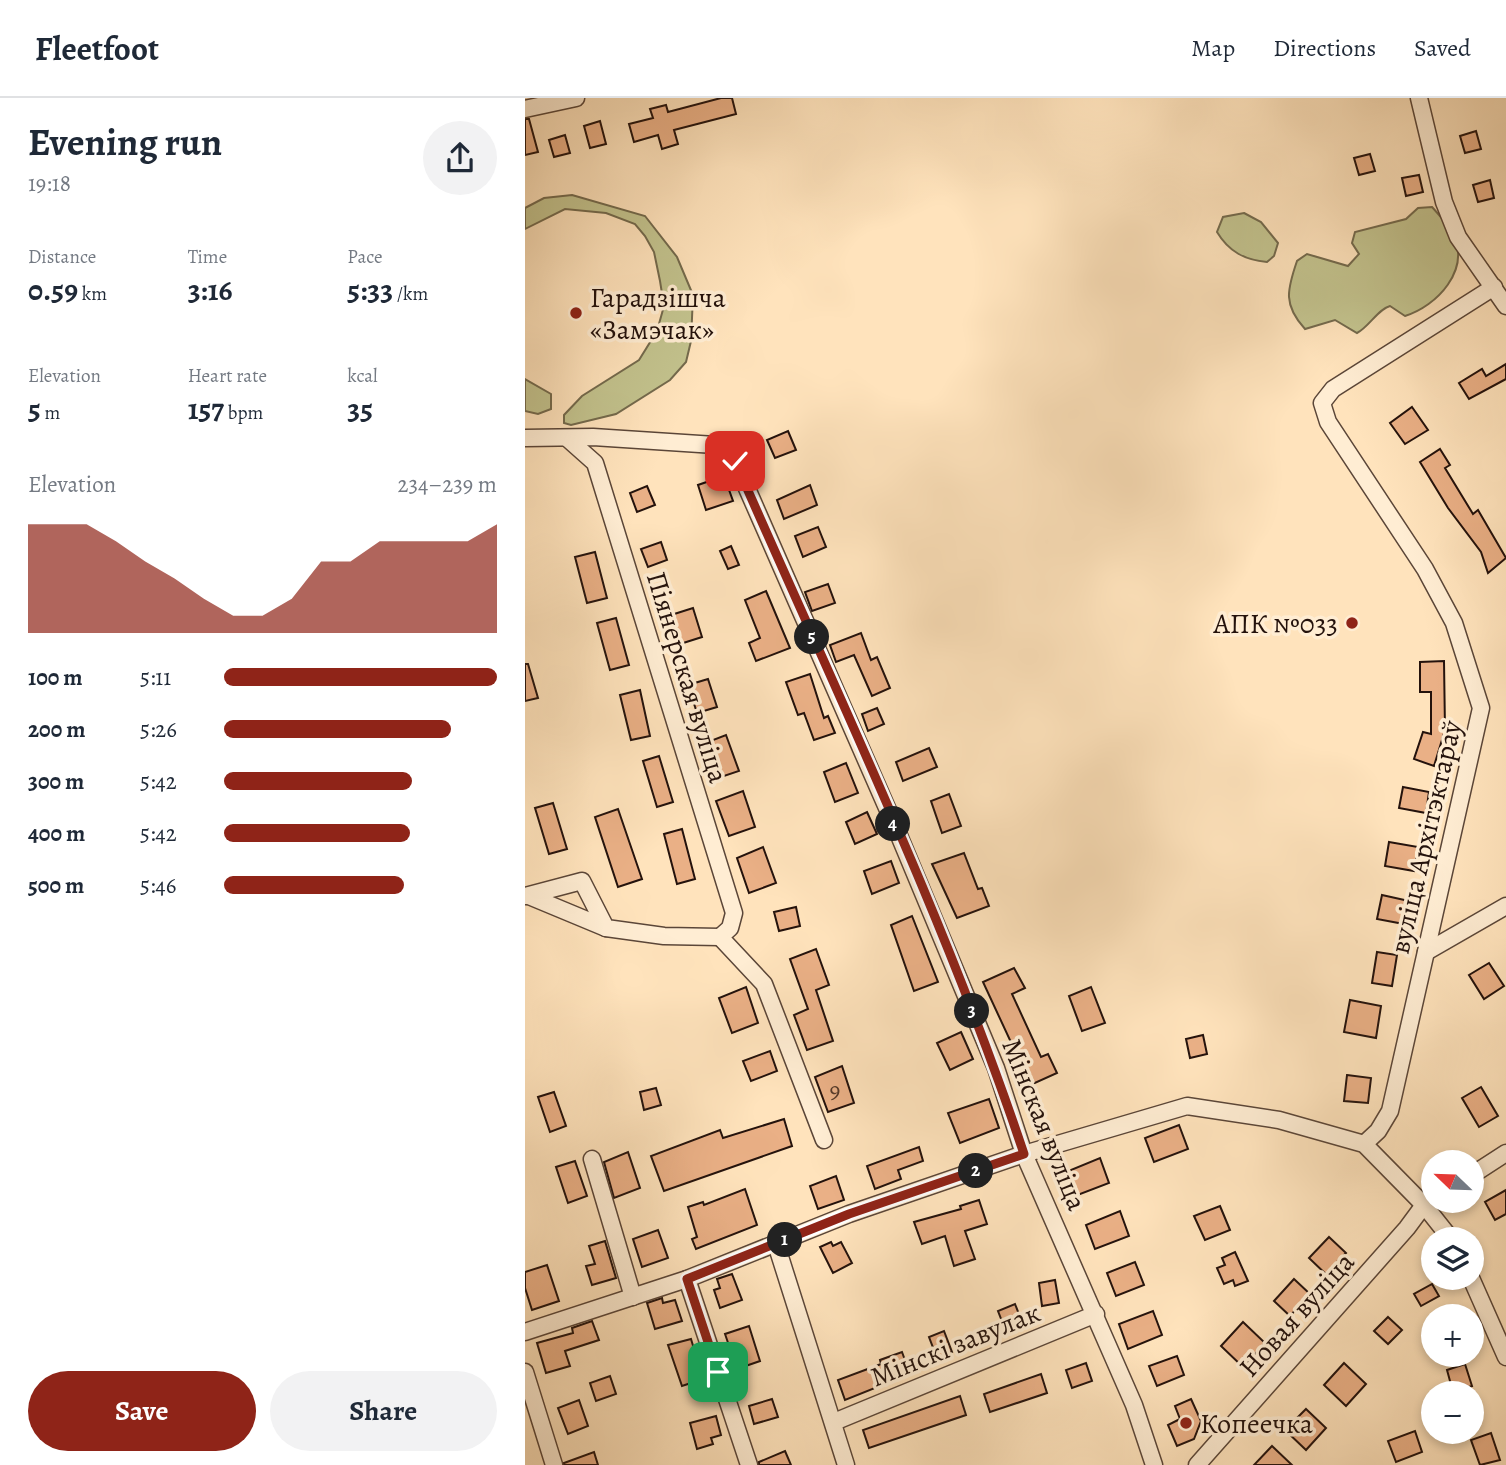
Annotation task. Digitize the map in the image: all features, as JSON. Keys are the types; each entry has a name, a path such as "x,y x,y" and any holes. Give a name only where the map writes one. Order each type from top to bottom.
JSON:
{"street":[{"path":"525,109 576,98"},
{"path":"1419,98 1444,202 1458,237 1506,306"},
{"name":"вуліца Архітэктараў","path":"1364,1144 1378,1131 1390,1111 1482,708 1454,623 1425,569 1328,422 1322,403 1333,389 1494,287"},
{"name":"Мінская вуліца","path":"525,438 593,437 715,445 735,461 908,858 996,1068 1024,1154 1096,1314 1154,1465"},
{"name":"Піянерская вуліца","path":"568,439 595,463 734,913 730,928 720,937"},
{"path":"527,896 582,881 606,928"},
{"path":"527,896 606,928 664,936 720,937 764,984 824,1140"},
{"path":"1426,952 1506,906"},
{"path":"525,1332 687,1279 849,1214 1024,1154 1187,1106 1279,1120 1364,1144 1421,1195"},
{"path":"1484,1167 1506,1153"},
{"path":"592,1159 633,1297"},
{"name":"Новая вуліца","path":"1197,1465 1421,1211"},
{"path":"776,1244 846,1465"},
{"path":"687,1279 749,1465"},
{"path":"1476,1290 1506,1357"},
{"name":"Мінскі завулак","path":"834,1422 1096,1314"},
{"path":"525,1372 554,1465"}],"green space":[{"path":"572,195 645,216 677,257 693,295 691,341 686,362 670,380 616,414 571,425 564,423 564,415 582,396 639,360 657,331 664,306 654,252 635,224 606,213 565,209 525,229 525,208 544,198"},
{"path":"1432,207 1451,230 1457,247 1458,261 1454,273 1439,295 1429,304 1405,316 1390,306 1357,333 1335,320 1305,329 1293,312 1289,297 1297,261 1307,254 1348,266 1359,254 1352,243 1355,232 1406,219 1418,208"},
{"path":"1244,213 1261,222 1278,243 1274,256 1267,262 1238,254 1217,232 1223,217"},
{"path":"525,379 551,394 551,409 538,414 525,411"}],"building":[{"path":"721,98 732,98 736,114 674,130 678,144 662,149 658,135 634,142 629,124 653,118 650,109 666,105 668,112"},
{"path":"525,119 529,119 538,152 525,155"},
{"path":"600,121 606,144 590,148 584,126"},
{"path":"1476,131 1481,149 1465,153 1460,136"},
{"path":"565,135 570,153 554,157 549,140"},
{"path":"1370,154 1375,171 1359,175 1354,158"},
{"path":"1419,175 1423,192 1406,196 1402,178"},
{"path":"1490,180 1494,198 1478,202 1473,185"},
{"path":"1506,364 1506,379 1469,399 1459,383 1482,369 1486,376"},
{"path":"1412,407 1428,430 1405,444 1390,423"},
{"path":"788,431 796,450 775,458 767,440"},
{"path":"1440,449 1450,465 1445,468 1473,514 1478,510 1506,558 1488,573 1481,552 1448,508 1420,462"},
{"path":"724,476 733,501 706,510 698,485"},
{"path":"810,485 817,505 784,519 777,500"},
{"path":"647,486 655,505 637,512 630,493"},
{"path":"818,527 826,547 803,557 795,536"},
{"path":"661,542 667,560 648,567 641,549"},
{"path":"731,546 739,565 728,569 720,551"},
{"path":"595,552 607,598 587,603 575,557"},
{"path":"828,584 835,603 812,611 805,592"},
{"path":"766,591 790,648 756,661 749,643 760,638 745,600"},
{"path":"693,608 702,637 677,645 668,616"},
{"path":"616,618 629,665 610,670 597,623"},
{"path":"861,633 871,660 877,657 890,688 872,696 854,655 836,662 830,645"},
{"path":"1444,661 1445,730 1434,766 1414,759 1423,732 1431,734 1431,692 1420,692 1420,662"},
{"path":"525,664 528,664 538,698 525,701"},
{"path":"810,674 824,718 828,716 835,733 814,740 804,713 798,715 786,682"},
{"path":"708,679 717,707 697,713 688,685"},
{"path":"640,690 650,736 631,740 620,695"},
{"path":"877,708 884,724 868,731 862,714"},
{"path":"726,735 739,771 712,780 700,745"},
{"path":"929,748 937,767 903,781 896,762"},
{"path":"659,756 673,802 657,807 643,761"},
{"path":"846,763 858,793 835,802 824,772"},
{"path":"1403,787 1429,792 1426,813 1399,808"},
{"path":"743,791 755,827 729,836 716,801"},
{"path":"949,794 961,826 942,833 931,801"},
{"path":"553,803 567,849 549,854 535,808"},
{"path":"618,809 642,879 618,887 595,817"},
{"path":"867,812 877,834 855,844 846,822"},
{"path":"682,829 695,879 677,884 664,834"},
{"path":"1389,842 1418,847 1414,871 1385,866"},
{"path":"763,847 776,883 749,893 737,858"},
{"path":"964,853 978,889 982,888 989,906 957,918 932,864"},
{"path":"891,861 899,883 872,894 864,871"},
{"path":"1382,895 1409,901 1404,924 1377,919"},
{"path":"796,907 800,926 779,931 774,912"},
{"path":"912,916 938,982 914,991 891,925"},
{"path":"816,949 829,985 816,990 833,1041 807,1050 794,1015 808,1009 790,959"},
{"path":"1377,952 1397,955 1392,986 1372,983"},
{"path":"1489,963 1504,986 1484,999 1469,975"},
{"path":"1014,968 1025,988 1012,994 1041,1057 1048,1054 1057,1073 1026,1087 1017,1068 1022,1066 983,982"},
{"path":"746,987 758,1023 732,1033 719,998"},
{"path":"1091,987 1105,1023 1082,1031 1069,996"},
{"path":"1350,1000 1381,1006 1376,1038 1344,1032"},
{"path":"961,1032 973,1059 950,1070 937,1043"},
{"path":"1203,1035 1207,1054 1190,1058 1186,1039"},
{"path":"770,1051 777,1071 751,1081 743,1061"},
{"path":"842,1066 854,1103 828,1112 815,1077"},
{"path":"1347,1075 1371,1078 1368,1103 1344,1101"},
{"path":"1481,1087 1498,1116 1479,1127 1462,1098"},
{"path":"656,1088 661,1105 644,1110 640,1092"},
{"path":"554,1092 566,1126 550,1132 538,1097"},
{"path":"989,1099 999,1128 960,1143 948,1113"},
{"path":"784,1119 792,1146 664,1191 651,1156 720,1130 723,1138"},
{"path":"1179,1125 1188,1149 1154,1162 1145,1138"},
{"path":"919,1147 923,1161 898,1170 901,1179 875,1189 867,1166"},
{"path":"628,1152 640,1188 614,1198 604,1162"},
{"path":"1100,1158 1109,1183 1075,1196 1066,1172"},
{"path":"575,1161 587,1196 568,1203 556,1167"},
{"path":"836,1176 844,1200 818,1209 810,1186"},
{"path":"745,1189 757,1225 696,1249 692,1239 697,1237 688,1207 703,1202 704,1205"},
{"path":"1506,1190 1506,1214 1495,1220 1485,1202"},
{"path":"979,1200 987,1224 965,1231 975,1259 954,1266 945,1236 922,1244 914,1222 961,1209 960,1206"},
{"path":"1220,1206 1230,1230 1205,1240 1194,1216"},
{"path":"1120,1211 1129,1236 1095,1249 1086,1225"},
{"path":"658,1230 668,1258 642,1267 633,1239"},
{"path":"1329,1237 1346,1253 1336,1263 1342,1268 1331,1279 1309,1258"},
{"path":"605,1241 616,1278 592,1285 586,1266 595,1264 589,1246"},
{"path":"831,1242 833,1246 841,1242 852,1263 833,1273 820,1247"},
{"path":"1235,1252 1248,1281 1235,1286 1233,1280 1224,1284 1217,1268 1225,1265 1222,1258"},
{"path":"1135,1262 1144,1285 1116,1296 1107,1273"},
{"path":"547,1265 559,1301 532,1310 525,1288 525,1272"},
{"path":"732,1274 742,1300 720,1308 714,1290 720,1288 717,1279"},
{"path":"1294,1279 1310,1294 1290,1316 1274,1301"},
{"path":"1055,1280 1059,1303 1042,1306 1039,1283"},
{"path":"1421,1290 1436,1290 1439,1296 1421,1306 1414,1294"},
{"path":"662,1298 663,1303 675,1300 682,1321 655,1329 647,1303"},
{"path":"1015,1304 1022,1322 1005,1329 998,1311"},
{"path":"1153,1311 1162,1335 1128,1349 1119,1324"},
{"path":"1388,1317 1402,1330 1388,1344 1374,1331"},
{"path":"592,1321 599,1340 565,1351 570,1366 546,1373 537,1343 573,1333 572,1328"},
{"path":"1243,1322 1265,1343 1243,1367 1221,1346"},
{"path":"749,1326 760,1361 737,1369 725,1334"},
{"path":"944,1331 952,1352 937,1358 929,1337"},
{"path":"691,1339 703,1379 682,1386 668,1345"},
{"path":"902,1352 910,1374 845,1400 838,1380 881,1364 880,1360"},
{"path":"1177,1356 1184,1375 1157,1386 1149,1366"},
{"path":"1086,1363 1092,1381 1072,1388 1066,1370"},
{"path":"1344,1363 1366,1384 1346,1406 1324,1385"},
{"path":"1466,1367 1470,1381 1450,1381 1447,1370"},
{"path":"1041,1374 1047,1393 990,1412 984,1394"},
{"path":"610,1376 616,1394 596,1401 590,1383"},
{"path":"960,1396 966,1415 869,1448 863,1430"},
{"path":"772,1399 778,1417 754,1424 749,1406"},
{"name":"Копеечка","path":"1191,1399 1201,1421 1194,1439 1177,1446 1168,1425 1180,1419 1175,1406"},
{"path":"579,1400 588,1426 568,1434 558,1408"},
{"path":"1306,1409 1326,1428 1306,1450 1285,1430"},
{"path":"716,1416 721,1435 711,1438 713,1444 697,1449 690,1423"},
{"path":"1415,1431 1422,1452 1396,1462 1388,1441"},
{"path":"1491,1433 1500,1460 1480,1465 1472,1444 1484,1444 1484,1435"},
{"path":"1272,1446 1292,1465 1254,1465"},
{"path":"785,1451 791,1465 759,1465 759,1462"},
{"path":"594,1452 598,1465 564,1465 564,1463"}],"place":[{"name":"Гарадзішча «Замэчак»","path":"576,313"},
{"name":"АПК №033","path":"1352,623"},
{"name":"Копеечка","path":"1186,1423"}],"route":[{"path":"718,1372 687,1279 849,1214 1024,1154 996,1068 898,833 735,461"}]}
